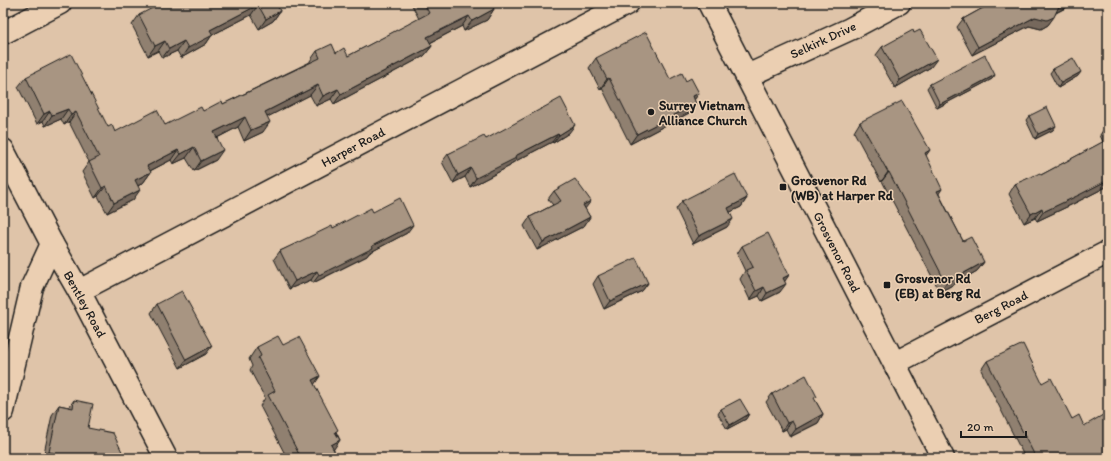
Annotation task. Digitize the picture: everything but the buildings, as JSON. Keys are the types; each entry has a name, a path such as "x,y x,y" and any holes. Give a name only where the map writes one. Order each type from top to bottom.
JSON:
{"street":[{"path":"3,33 60,3"},
{"name":"Harper Road","path":"79,291 628,3"},
{"name":"Grosvenor Road","path":"709,3 943,458"},
{"name":"Selkirk Drive","path":"747,76 850,29 899,3"},
{"name":"Bentley Road","path":"3,150 52,244 79,291 166,458"},
{"path":"3,411 32,287 52,244"},
{"name":"Berg Road","path":"895,363 1108,252"}],"place":[{"name":"Surrey Vietnam Alliance Church","path":"651,112"},
{"name":"Grosvenor Rd (WB) at Harper Rd","path":"783,187"},
{"name":"Grosvenor Rd (EB) at Berg Rd","path":"887,285"}]}
